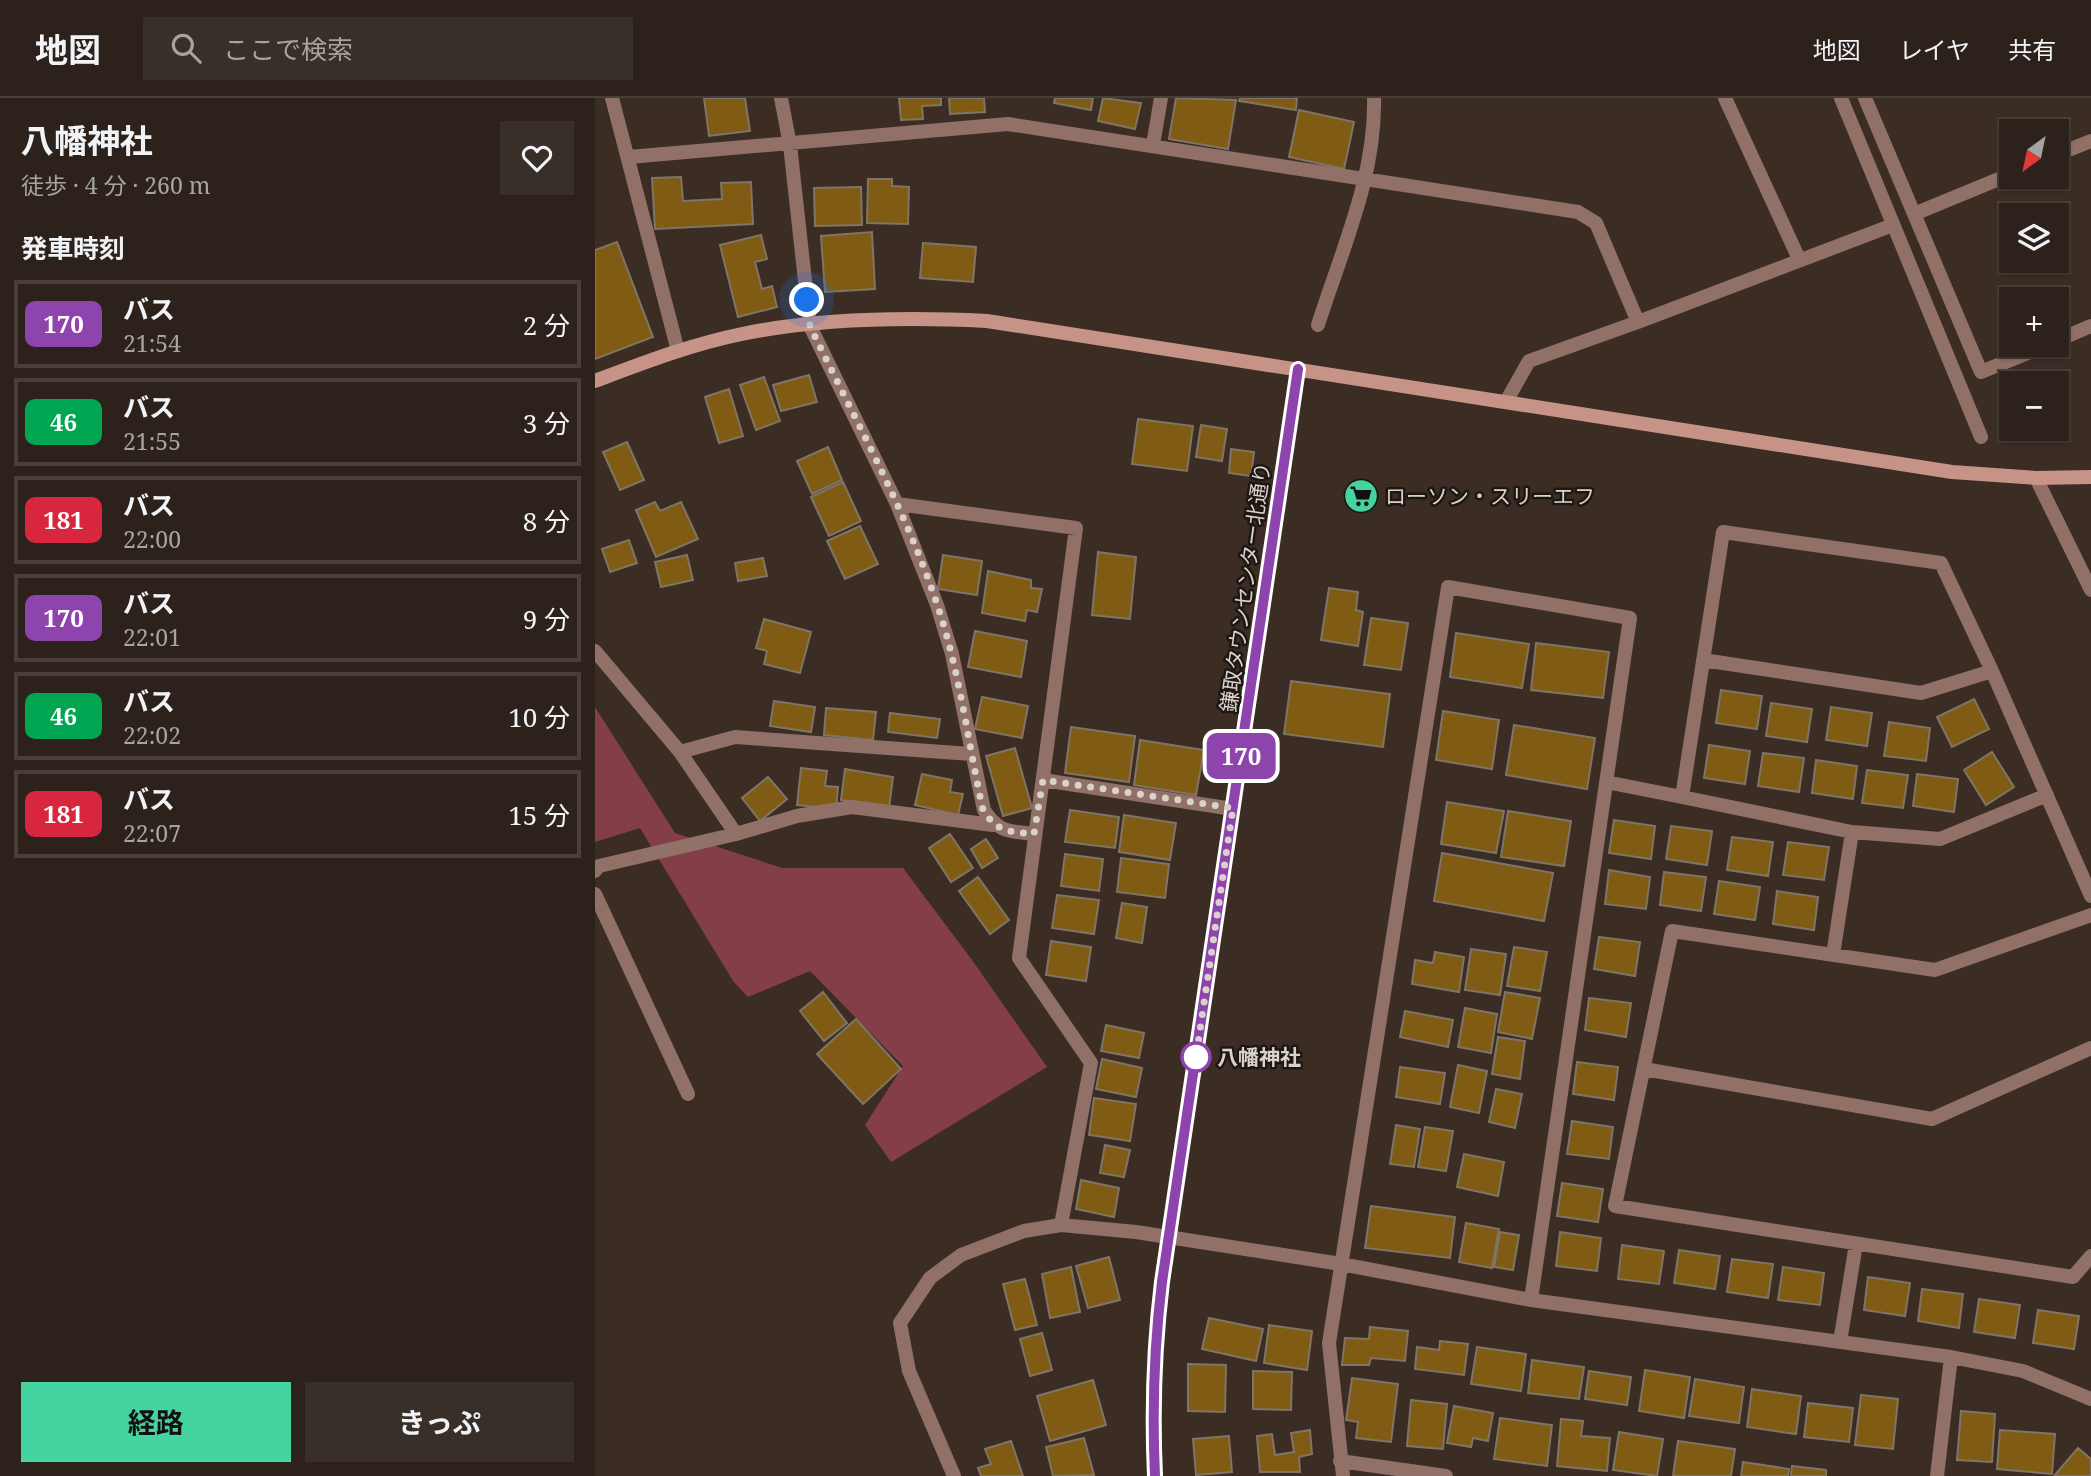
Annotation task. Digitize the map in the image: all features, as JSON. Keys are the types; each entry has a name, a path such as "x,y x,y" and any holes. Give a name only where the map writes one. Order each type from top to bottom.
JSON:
{"street":[{"path":"612,98 678,351"},
{"path":"781,98 790,145 810,326 897,504 937,605 952,654 983,810 993,825"},
{"path":"1153,145 1161,98"},
{"path":"1318,325 1365,177 1373,140 1374,98"},
{"path":"1725,98 1799,259"},
{"path":"1841,98 1981,437"},
{"path":"1865,98 1981,372 2018,357"},
{"path":"629,158 1008,124 1365,177 1578,212 1596,223 1638,322"},
{"path":"2069,150 2091,141"},
{"path":"1914,214 1999,179"},
{"path":"1507,400 1529,361 1893,225"},
{"path":"595,381 678,351 743,333 907,316 987,321 1507,400 1952,472 2036,478 2091,477"},
{"path":"2069,335 2091,326"},
{"name":"鎌取タウンセンター北通り","path":"1155,1476 1152,1426 1154,1347 1298,369"},
{"path":"2036,478 2091,590"},
{"path":"897,504 1076,528 1019,958 1091,1063 1061,1224"},
{"path":"1682,797 1723,532 1941,563 1992,671 2091,896"},
{"path":"1343,1476 1329,1343 1447,587 1630,618 1531,1300"},
{"path":"595,651 680,752 736,834"},
{"path":"1703,660 1921,693 1992,671"},
{"path":"680,752 735,737 971,754"},
{"path":"1043,780 1233,808"},
{"path":"1606,782 1853,832 1940,839 2047,795"},
{"path":"595,872 599,866 736,834 797,816 852,807 993,825 1008,831 1034,834"},
{"path":"1833,955 1853,832"},
{"path":"595,894 688,1094"},
{"path":"2091,915 1935,970 1672,931 1615,1206 2073,1277 2091,1256"},
{"path":"1644,1069 1932,1119 2091,1048"},
{"path":"954,1476 909,1371 900,1323 930,1278 961,1255 1024,1231 1061,1224 1341,1264 1531,1300 1951,1357 2023,1371 2091,1399"},
{"path":"1840,1342 1856,1244"},
{"path":"1937,1476 1951,1357"},
{"path":"1340,1461 1446,1476"}],"shaded area":[{"path":"595,707 675,833 782,868 903,868 1047,1067 891,1162 865,1125 903,1066 810,971 748,997 733,981 640,828 595,842"}],"building":[{"path":"704,98 745,98 750,131 709,136"},
{"path":"899,98 941,98 941,105 922,106 923,119 901,120"},
{"path":"949,98 984,98 985,112 950,114"},
{"path":"1055,98 1093,98 1091,110 1054,103"},
{"path":"1103,98 1141,103 1135,129 1098,121"},
{"path":"1176,98 1236,100 1228,149 1169,139"},
{"path":"1240,98 1297,98 1296,110 1239,101"},
{"path":"1299,110 1354,122 1344,169 1289,157"},
{"path":"681,177 683,201 722,199 721,183 751,182 753,224 655,229 652,178"},
{"path":"868,179 892,179 892,186 909,187 908,224 867,223"},
{"path":"861,187 862,225 815,226 814,188"},
{"path":"872,232 875,289 825,292 821,236"},
{"path":"761,235 767,259 755,262 762,289 772,286 777,307 738,317 720,245"},
{"path":"617,242 653,337 595,359 595,250"},
{"path":"923,243 976,247 973,282 920,278"},
{"path":"809,375 817,402 781,411 773,385"},
{"path":"764,377 780,421 756,430 740,385"},
{"path":"729,389 743,436 719,443 705,397"},
{"path":"1138,419 1193,426 1187,471 1132,464"},
{"path":"1201,425 1227,429 1222,461 1196,457"},
{"path":"627,442 644,480 620,490 603,452"},
{"path":"828,447 842,480 812,494 797,461"},
{"path":"1231,449 1254,452 1251,476 1229,473"},
{"path":"843,482 861,521 829,536 811,497"},
{"path":"655,502 660,511 681,502 698,539 656,557 636,510"},
{"path":"860,526 878,564 845,579 827,541"},
{"path":"629,540 637,563 610,572 602,549"},
{"path":"1098,552 1136,557 1130,619 1092,615"},
{"path":"687,555 693,580 661,587 655,562"},
{"path":"943,555 982,561 977,595 938,589"},
{"path":"763,558 767,576 738,581 735,563"},
{"path":"988,571 1031,580 1031,588 1042,589 1037,612 1027,610 1025,621 982,613"},
{"path":"1329,588 1358,592 1356,610 1363,612 1358,646 1321,640"},
{"path":"1371,618 1408,623 1401,670 1364,665"},
{"path":"764,619 811,632 800,673 764,664 767,651 756,648"},
{"path":"975,631 1027,641 1021,677 968,667"},
{"path":"1456,633 1529,644 1522,688 1450,677"},
{"path":"1536,643 1609,652 1603,698 1531,690"},
{"path":"1291,681 1390,694 1383,747 1284,734"},
{"path":"1721,690 1762,696 1757,729 1716,723"},
{"path":"982,697 1028,706 1022,738 975,729"},
{"path":"1974,699 1989,729 1952,747 1937,717"},
{"path":"774,701 815,707 811,732 770,726"},
{"path":"1771,703 1812,709 1807,742 1766,736"},
{"path":"1831,707 1872,713 1867,746 1826,740"},
{"path":"826,708 876,712 873,740 824,735"},
{"path":"1443,711 1499,720 1492,769 1436,760"},
{"path":"890,713 940,719 937,738 888,732"},
{"path":"1889,722 1930,728 1926,761 1884,756"},
{"path":"1514,725 1595,738 1587,789 1506,775"},
{"path":"1071,727 1135,736 1129,782 1065,773"},
{"path":"1140,740 1204,750 1196,795 1134,785"},
{"path":"1709,745 1750,751 1745,784 1704,778"},
{"path":"1015,748 1032,808 1003,816 986,756"},
{"path":"1992,752 2014,787 1986,805 1964,770"},
{"path":"1763,753 1804,758 1799,792 1758,786"},
{"path":"1816,760 1857,766 1853,799 1812,793"},
{"path":"801,768 827,771 825,786 838,787 836,809 797,805"},
{"path":"845,769 893,777 889,808 841,800"},
{"path":"1867,770 1908,775 1903,808 1862,803"},
{"path":"922,774 952,780 950,792 963,794 958,815 915,805"},
{"path":"1917,774 1958,779 1954,812 1913,806"},
{"path":"768,777 787,799 760,821 742,798"},
{"path":"1447,802 1504,811 1496,853 1441,844"},
{"path":"1070,810 1119,817 1115,848 1065,842"},
{"path":"1508,811 1571,821 1564,866 1501,857"},
{"path":"1124,815 1176,823 1170,860 1119,852"},
{"path":"1614,820 1655,826 1651,859 1609,853"},
{"path":"1671,826 1712,831 1707,865 1666,859"},
{"path":"950,834 973,868 951,882 929,848"},
{"path":"1732,837 1773,842 1768,876 1727,870"},
{"path":"986,839 998,858 982,868 971,849"},
{"path":"1788,842 1829,847 1824,880 1783,875"},
{"path":"1442,853 1553,873 1544,921 1434,901"},
{"path":"1065,854 1103,859 1099,891 1061,886"},
{"path":"1121,858 1169,864 1165,898 1117,892"},
{"path":"1609,870 1650,877 1646,909 1605,904"},
{"path":"1664,872 1706,877 1701,911 1660,905"},
{"path":"978,877 1009,920 990,934 959,891"},
{"path":"1719,881 1760,887 1755,920 1714,914"},
{"path":"1777,891 1818,897 1814,930 1773,924"},
{"path":"1057,895 1099,900 1094,934 1052,928"},
{"path":"1122,903 1147,907 1142,943 1116,938"},
{"path":"1599,937 1640,942 1635,976 1594,969"},
{"path":"1051,941 1091,947 1086,981 1046,975"},
{"path":"1514,947 1547,952 1540,991 1507,986"},
{"path":"1471,949 1506,954 1500,995 1465,990"},
{"path":"1435,952 1464,957 1459,992 1412,984 1415,960 1433,963"},
{"path":"823,992 847,1023 824,1041 800,1011"},
{"path":"1505,992 1540,998 1532,1039 1498,1032"},
{"path":"1589,998 1631,1003 1626,1037 1585,1030"},
{"path":"1465,1008 1497,1014 1491,1053 1458,1047"},
{"path":"1405,1011 1453,1020 1448,1047 1400,1037"},
{"path":"856,1019 901,1069 863,1104 817,1054"},
{"path":"1106,1025 1144,1033 1139,1058 1101,1051"},
{"path":"1498,1037 1525,1041 1520,1079 1492,1074"},
{"path":"1102,1059 1142,1068 1136,1097 1096,1089"},
{"path":"1577,1062 1618,1067 1614,1100 1573,1094"},
{"path":"1458,1065 1487,1071 1479,1113 1450,1107"},
{"path":"1400,1067 1445,1073 1440,1104 1396,1097"},
{"path":"1496,1089 1522,1094 1515,1128 1489,1122"},
{"path":"1094,1098 1136,1104 1130,1141 1089,1135"},
{"path":"1572,1121 1613,1127 1609,1159 1567,1154"},
{"path":"1396,1125 1420,1129 1414,1167 1390,1164"},
{"path":"1425,1127 1453,1131 1446,1171 1418,1167"},
{"path":"1105,1145 1130,1150 1124,1177 1100,1173"},
{"path":"1464,1154 1504,1162 1498,1196 1457,1187"},
{"path":"1081,1180 1119,1188 1114,1217 1076,1209"},
{"path":"1562,1183 1603,1189 1598,1222 1557,1216"},
{"path":"1371,1206 1455,1217 1450,1258 1365,1248"},
{"path":"1466,1223 1499,1229 1492,1268 1459,1262"},
{"path":"1500,1232 1519,1235 1513,1270 1494,1267"},
{"path":"1560,1232 1601,1238 1597,1271 1556,1266"},
{"path":"1622,1245 1664,1251 1659,1284 1618,1279"},
{"path":"1679,1250 1720,1256 1715,1289 1674,1283"},
{"path":"1109,1257 1120,1300 1088,1308 1076,1266"},
{"path":"1732,1259 1773,1264 1768,1298 1727,1292"},
{"path":"1071,1267 1080,1312 1050,1318 1042,1274"},
{"path":"1783,1267 1824,1273 1820,1305 1778,1300"},
{"path":"1868,1277 1910,1283 1905,1316 1864,1310"},
{"path":"1025,1279 1037,1325 1015,1330 1003,1284"},
{"path":"1922,1289 1963,1294 1959,1328 1918,1321"},
{"path":"1979,1299 2020,1305 2015,1338 1974,1332"},
{"path":"2038,1310 2079,1316 2074,1349 2033,1343"},
{"path":"1209,1318 1263,1329 1256,1361 1202,1349"},
{"path":"1269,1325 1312,1331 1307,1370 1264,1363"},
{"path":"1370,1327 1408,1331 1405,1361 1371,1358 1369,1365 1342,1365 1345,1338 1369,1339"},
{"path":"1042,1333 1052,1370 1030,1376 1020,1339"},
{"path":"1440,1341 1468,1344 1464,1375 1415,1369 1417,1347 1439,1350"},
{"path":"1477,1347 1526,1354 1521,1391 1471,1384"},
{"path":"1532,1360 1584,1367 1579,1399 1528,1393"},
{"path":"1188,1364 1226,1365 1225,1412 1188,1411"},
{"path":"1645,1370 1690,1377 1684,1418 1639,1411"},
{"path":"1253,1371 1292,1372 1291,1410 1253,1409"},
{"path":"1589,1371 1631,1377 1627,1405 1585,1399"},
{"path":"1352,1378 1398,1384 1391,1442 1356,1438 1358,1422 1346,1420"},
{"path":"1695,1379 1744,1387 1739,1423 1689,1416"},
{"path":"1093,1380 1106,1425 1050,1441 1037,1396"},
{"path":"1752,1389 1801,1396 1796,1434 1747,1427"},
{"path":"1861,1395 1898,1399 1893,1449 1855,1445"},
{"path":"1411,1400 1447,1404 1443,1449 1407,1446"},
{"path":"1808,1403 1853,1408 1849,1442 1804,1437"},
{"path":"1454,1406 1493,1413 1488,1441 1473,1438 1471,1447 1447,1443"},
{"path":"1961,1411 1995,1414 1992,1462 1957,1460"},
{"path":"1500,1418 1552,1425 1547,1466 1494,1459"},
{"path":"1561,1419 1583,1421 1581,1436 1610,1438 1607,1471 1557,1466"},
{"path":"1310,1430 1312,1454 1299,1457 1300,1472 1260,1472 1257,1436 1272,1434 1275,1455 1294,1452 1291,1433"},
{"path":"2000,1430 2055,1434 2052,1474 1997,1469"},
{"path":"1619,1432 1663,1439 1657,1476 1613,1470"},
{"path":"1229,1436 1232,1472 1196,1475 1193,1439"},
{"path":"1084,1438 1094,1475 1053,1476 1046,1447"},
{"path":"1011,1441 1023,1476 981,1476 978,1468 991,1464 985,1449"},
{"path":"1678,1441 1735,1449 1731,1476 1673,1476"},
{"path":"2078,1448 2091,1459 2091,1476 2054,1476"},
{"path":"1743,1462 1789,1469 1788,1476 1741,1476"},
{"path":"1792,1466 1826,1470 1826,1476 1791,1476"}],"bus line":[{"name":"170","path":"1155,1476 1152,1426 1154,1347 1162,1282 1298,369"}],"place":[{"name":"ローソン・スリーエフ","path":"1361,496"},
{"name":"八幡神社","path":"1196,1057"}],"route":[{"path":"807,300 810,326 897,504 937,605 952,654 983,810 993,825 1008,831 1034,834 1043,780 1233,808 1196,1057"}]}
